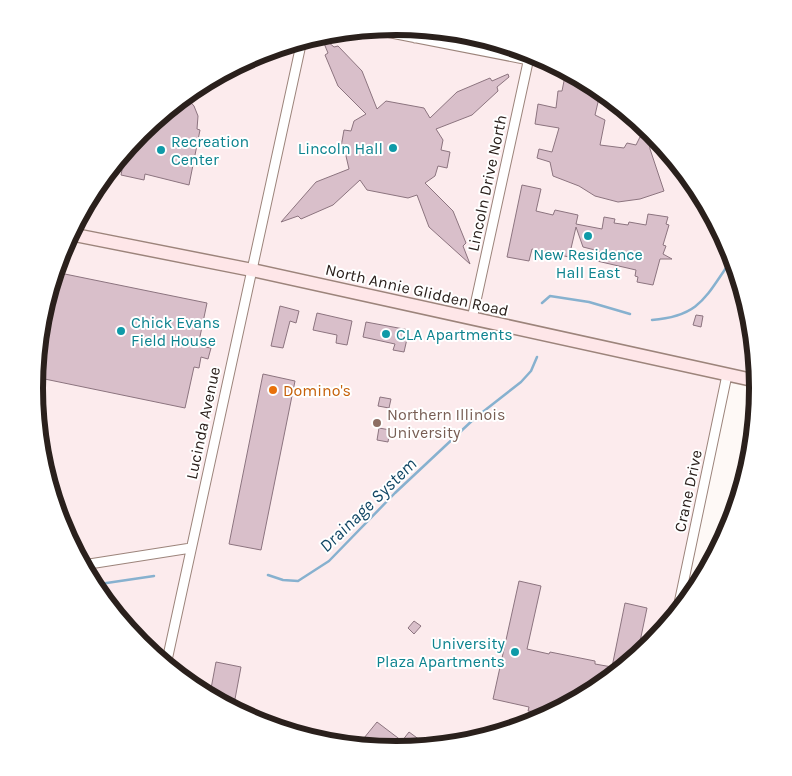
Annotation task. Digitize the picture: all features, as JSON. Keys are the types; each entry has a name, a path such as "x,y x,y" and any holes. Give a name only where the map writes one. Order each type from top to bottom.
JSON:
{"main road":[{"name":"North Annie Glidden Road","path":"78,235 252,270 749,379"}],"street":[{"path":"402,35 502,52"},
{"name":"Lucinda Avenue","path":"168,657 300,49"},
{"name":"Lincoln Drive North","path":"472,319 528,61"},
{"name":"Crane Drive","path":"680,597 727,375"},
{"path":"90,563 191,548"}],"shaded area":[{"name":"Northern Illinois University","path":"396,35 442,38 465,42 487,47 531,62 573,82 592,94 646,138 690,192 713,232 730,275 742,319 749,379 727,375 676,602 646,638 592,682 552,705 531,714 487,729 465,734 442,738 396,741 350,738 327,734 305,729 261,714 219,694 200,682 146,638 102,584 79,544 70,523 55,479 50,457 46,434 43,388 46,342 50,319 55,297 70,253 90,211 102,192 146,138 200,94 219,82 261,62 305,47 327,42 350,38"}],"building":[{"name":"Lincoln Hall","path":"328,42 334,47 338,46 362,71 377,109 386,101 424,108 430,118 457,92 490,78 492,81 508,74 509,77 497,87 498,91 472,115 436,129 443,140 441,150 450,152 447,168 438,166 435,176 425,183 453,211 466,243 463,246 470,264 429,227 417,195 408,198 367,190 360,180 333,205 301,219 298,216 281,222 316,182 349,169 346,156 348,149 341,147 344,130 351,131 354,121 366,114 338,86 325,55 328,53 324,43"},
{"path":"565,78 599,99 595,115 605,120 600,145 624,148 627,143 636,145 640,137 646,138 649,142 664,191 640,199 618,202 595,196 579,186 553,176 550,162 537,158 539,149 552,152 559,128 535,124 538,104 556,108 558,91 562,91"},
{"name":"Recreation Center","path":"190,101 198,116 197,129 200,130 189,185 145,174 144,180 121,175 122,170 119,169 146,138"},
{"name":"New Residence Hall East","path":"522,185 541,189 536,211 553,215 555,210 578,215 576,224 602,229 604,217 615,219 614,223 628,225 629,222 646,225 648,214 668,217 666,224 669,225 663,245 666,246 663,254 672,259 660,259 653,285 637,282 636,270 597,261 599,251 583,247 576,227 569,257 532,249 529,261 507,257"},
{"name":"Chick Evans Field House","path":"63,274 207,303 198,346 211,348 208,359 201,357 199,368 194,367 185,408 43,379 50,319"},
{"path":"280,306 299,311 296,323 290,321 283,348 271,346"},
{"name":"CLA Apartments","path":"317,313 352,321 347,345 336,343 337,335 313,330"},
{"path":"696,315 703,316 701,327 693,325"},
{"name":"CLA Apartments","path":"366,322 409,330 404,352 393,350 395,344 363,337"},
{"path":"263,374 295,381 261,550 229,544"},
{"path":"380,397 391,399 389,408 378,406"},
{"path":"379,428 390,430 388,442 377,440"},
{"name":"University Plaza Apartments","path":"519,581 541,586 527,649 595,661 595,664 612,667 625,603 647,608 640,644 611,668 572,694 536,712 528,711 529,707 493,699"},
{"path":"414,621 421,626 414,634 408,628"},
{"path":"216,662 241,667 235,699 225,697 211,689"},
{"path":"377,722 402,741 373,740 364,738"},
{"path":"409,732 420,740 402,741"}],"waterway":[{"name":"Drainage System","path":"652,320 669,318 682,314 692,308 709,293 727,267"},
{"name":"Drainage System","path":"542,303 550,296 589,302 630,314"},
{"name":"Drainage System","path":"268,575 283,580 298,581 329,561 395,493 475,418 521,382 531,371 537,357"},
{"path":"102,584 154,576"}],"place":[{"name":"Lincoln Hall","path":"393,148"},
{"name":"Recreation Center","path":"161,150"},
{"name":"New Residence Hall East","path":"588,236"},
{"name":"Chick Evans Field House","path":"121,331"},
{"name":"CLA Apartments","path":"386,334"},
{"name":"Domino's","path":"273,390"},
{"name":"Northern Illinois University","path":"377,423"},
{"name":"University Plaza Apartments","path":"515,652"}]}
